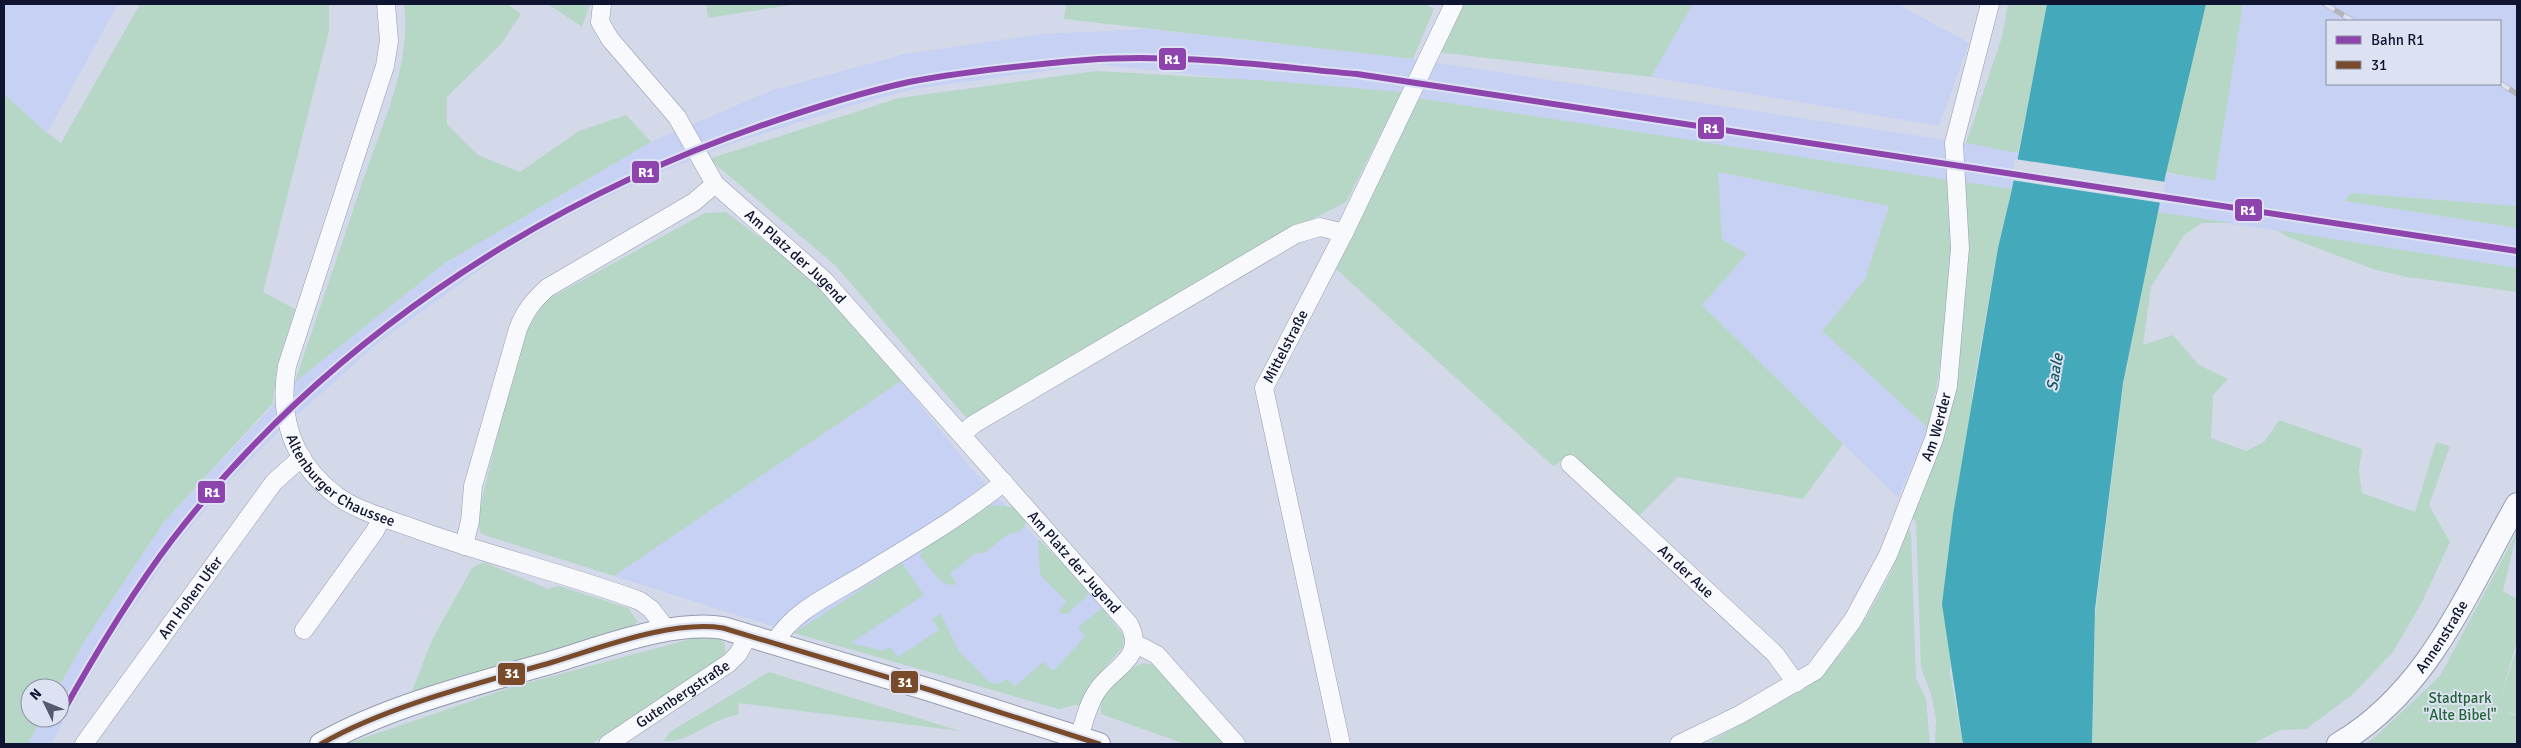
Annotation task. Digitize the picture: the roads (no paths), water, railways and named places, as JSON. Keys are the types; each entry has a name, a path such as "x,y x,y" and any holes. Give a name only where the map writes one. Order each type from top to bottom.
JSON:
{"main road":[{"name":"Annenstraße","path":"2338,744 2365,726 2386,708 2429,660 2517,504"},
{"path":"321,744 360,725 417,704 521,671 667,630 707,626 748,636 1089,741"}],"street":[{"name":"Altenburger Chaussee","path":"386,4 389,41 385,66 287,366 283,407 292,439 302,457 316,475 335,494 354,506 464,546 640,601 651,610 667,630"},
{"name":"Am Platz der Jugend","path":"602,4 600,22 610,39 677,117 715,184 824,280 1129,624 1134,636 1134,647"},
{"name":"Mittelstraße","path":"1340,744 1264,388 1344,232 1454,4"},
{"name":"Am Werder","path":"1679,744 1739,716 1815,671 1835,647 1870,592 1888,555 1934,439 1948,386 1960,248 1954,143 1990,4"},
{"path":"464,546 470,521 473,486 518,329 531,302 547,288 694,202 715,184"},
{"path":"962,434 974,424 1296,234 1320,227 1344,232"},
{"name":"Am Hohen Ufer","path":"84,744 274,482 302,457"},
{"name":"An der Aue","path":"1570,464 1775,654 1796,683"},
{"path":"774,644 780,632 800,614 903,550 1004,482"},
{"path":"304,630 375,531 382,517"},
{"name":"Gutenbergstraße","path":"608,744 729,663 738,654 748,636"},
{"path":"1089,741 1098,688 1131,656 1134,647 1142,647 1157,655 1236,744"}],"water":[{"name":"Saale","path":"2047,4 2206,4 2166,173 2123,383 2095,609 2092,744 1963,744 1942,604 1953,515 1998,248 2012,189"}],"railway":[{"path":"2325,4 2351,20"},
{"path":"2501,84 2517,94"}],"rail line":[{"name":"R1","path":"70,700 99,649 142,582 172,540 231,470 295,405 363,345 436,290 513,241 592,197 675,159 760,126 853,96 909,82 997,69 1120,58 1222,61 1357,74 2517,251"}],"park label":[{"name":"Stadtpark \"Alte Bibel\"","path":"2460,706"}]}
